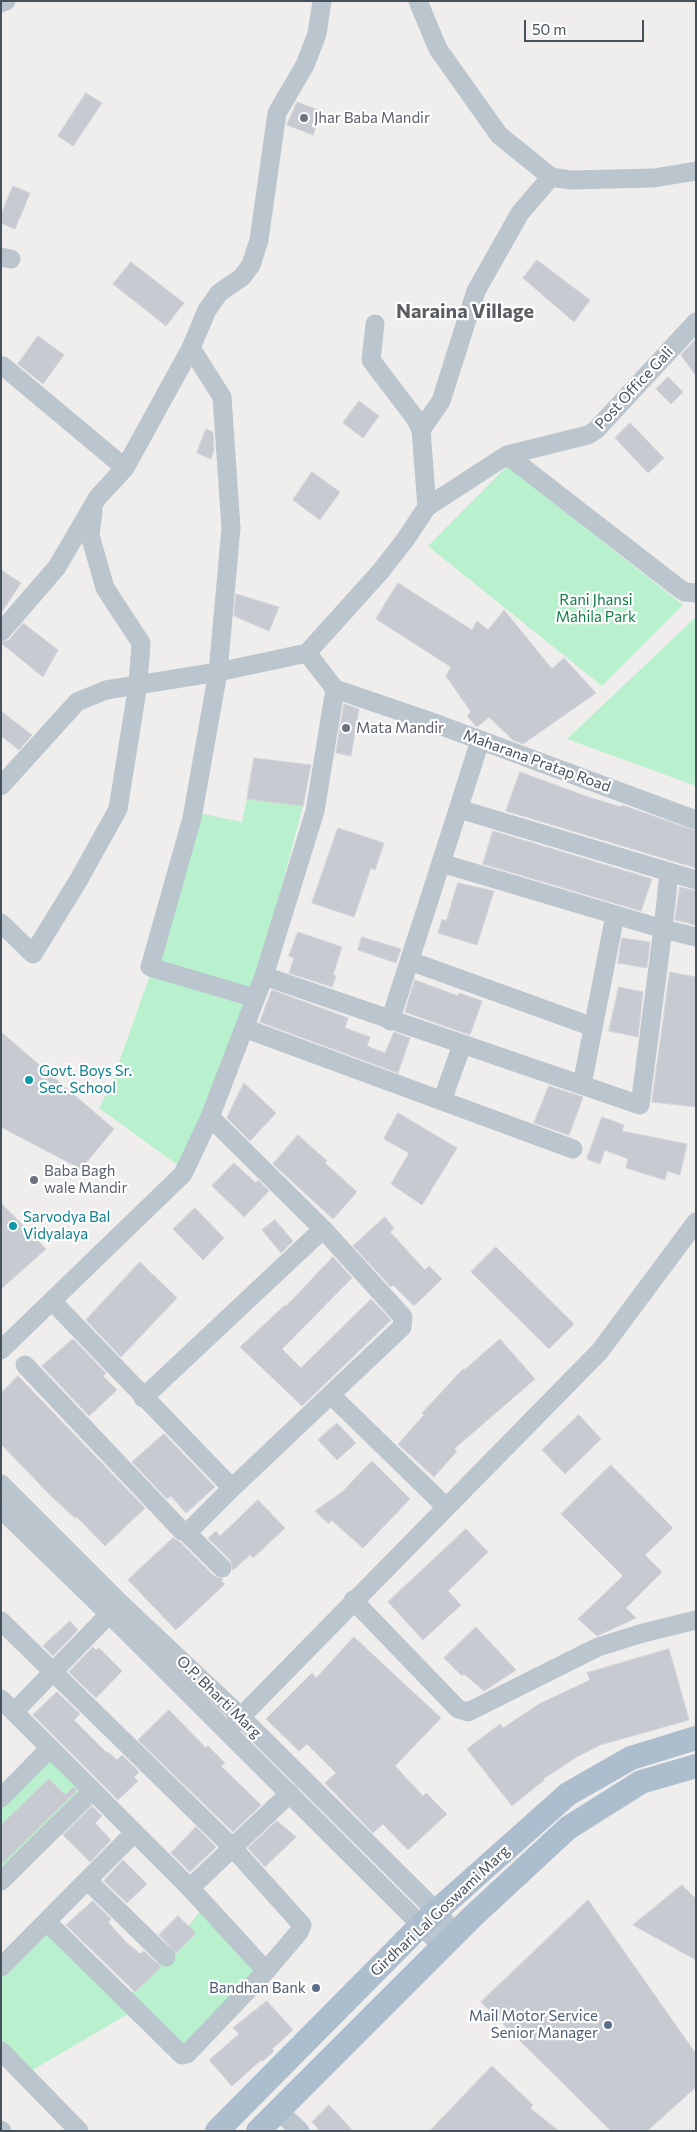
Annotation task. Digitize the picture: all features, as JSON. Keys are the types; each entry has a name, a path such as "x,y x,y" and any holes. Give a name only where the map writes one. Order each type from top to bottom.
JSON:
{"main road":[{"name":"Girdhari Lal Goswami Marg","path":"217,2131 429,1918 568,1794 631,1758 696,1738"},
{"name":"Girdhari Lal Goswami Marg","path":"258,2131 449,1940 568,1828 641,1782 696,1766"}],"street":[{"path":"1,3 6,1"},
{"path":"1,632 57,567 94,505 126,468 191,348 207,310 218,293 242,277 251,265 256,252 277,113 305,65 316,34 322,1"},
{"path":"418,1 438,49 499,135 551,177 570,180 654,178 696,171"},
{"path":"421,430 441,401 476,291 520,213 551,177"},
{"name":"Post Office Gali","path":"427,506 507,455 588,435 596,430 696,322"},
{"path":"1,786 77,702 106,690 218,672 308,653 380,572 405,540 427,506 421,430 415,418 371,360 375,324"},
{"path":"191,348 222,397 231,528 218,672 192,818 150,966 255,998"},
{"path":"2,366 126,468"},
{"path":"507,455 680,589 685,592 696,593"},
{"path":"1,923 33,954 78,881 118,809 138,684 141,643 105,588 90,535 94,505"},
{"path":"1,1350 183,1174 210,1117 264,976 315,811 335,689 308,653"},
{"name":"Maharana Pratap Road","path":"335,689 426,720 696,820"},
{"path":"390,1021 460,809 480,741"},
{"path":"460,809 696,880"},
{"path":"442,863 664,930 696,937"},
{"path":"264,976 390,1021 640,1105 664,930 669,873"},
{"path":"582,1085 615,915"},
{"path":"410,961 593,1027"},
{"path":"244,1028 573,1149"},
{"path":"442,1101 462,1045"},
{"path":"185,1531 189,1531 402,1328 404,1322 401,1314 323,1229 210,1117"},
{"path":"227,1731 353,1600 600,1351 696,1222"},
{"path":"144,1398 323,1229"},
{"path":"52,1301 232,1488"},
{"path":"25,1365 171,1520 185,1531 222,1568"},
{"path":"331,1395 446,1506"},
{"name":"O.P. Bharti Marg","path":"1,1484 227,1731 290,1793 429,1918"},
{"name":"O.P. Bharti Marg","path":"1,1509 240,1716 429,1918"},
{"path":"353,1600 458,1709 468,1712 598,1647 643,1633 696,1620"},
{"path":"115,1608 53,1672 8,1705 190,1888 266,1971"},
{"path":"1,1621 233,1848 302,1925 299,1932 266,1971 187,2054 182,2055 48,1923"},
{"path":"1,1798 50,1748"},
{"path":"1,1881 92,1791"},
{"path":"190,1888 290,1793"},
{"path":"1,1967 48,1923 134,1833"},
{"path":"88,1880 166,1957"},
{"path":"429,1918 449,1940"},
{"path":"1,2051 79,2131"},
{"path":"278,2110 300,2131"}],"green space":[{"name":"Rani Jhansi Mahila Park","path":"507,466 683,605 602,686 428,546"},
{"path":"696,617 696,786 567,739"},
{"path":"247,799 303,806 258,976 207,1116 179,1166 99,1108 111,1085 155,961 185,810 242,822"},
{"path":"50,1748 92,1791 1,1881 1,1798"},
{"path":"205,1906 266,1971 185,2056 133,2011 24,2075 1,2051 1,1967 48,1923 126,1999"}],"building":[{"path":"86,93 102,103 73,146 58,136"},
{"name":"Jhar Baba Mandir","path":"297,102 321,111 313,135 287,125"},
{"path":"13,186 30,193 15,229 1,223 1,215"},
{"path":"537,260 590,300 574,322 523,278"},
{"path":"131,262 184,303 166,326 113,284"},
{"path":"38,336 64,355 43,384 18,364"},
{"path":"696,339 696,376 681,355"},
{"path":"668,377 683,392 671,404 656,389"},
{"path":"359,401 379,416 363,438 343,423"},
{"path":"630,423 664,458 648,473 615,438"},
{"path":"206,429 213,432 214,450 211,459 197,453"},
{"path":"312,472 340,492 320,520 293,500"},
{"path":"1,570 21,583 1,613"},
{"path":"398,583 472,630 477,621 488,630 504,610 552,669 564,658 596,693 523,744 513,740 489,717 477,727 467,716 471,712 446,676 451,667 376,619"},
{"path":"236,594 279,607 269,631 234,616"},
{"path":"23,623 58,650 43,677 1,643 9,640"},
{"name":"Mata Mandir","path":"344,704 359,709 351,756 336,753"},
{"path":"1,711 32,735 19,750 1,736"},
{"path":"254,758 311,765 303,806 247,799"},
{"path":"520,772 591,798 621,807 622,805 696,831 696,868 506,811"},
{"path":"338,828 384,843 375,870 371,868 354,917 312,903"},
{"path":"493,831 652,879 641,911 483,864"},
{"path":"458,883 494,891 477,945 438,933 442,919 446,921"},
{"path":"680,887 696,891 696,925 675,920"},
{"path":"298,932 342,947 333,975 336,976 332,987 289,973 294,958 289,956"},
{"path":"362,937 401,949 396,963 358,950"},
{"path":"622,938 650,942 647,968 618,963"},
{"path":"670,972 696,977 696,1107 652,1102"},
{"path":"415,980 458,996 459,993 482,1001 470,1035 405,1012"},
{"path":"619,987 643,992 638,1037 609,1031"},
{"path":"272,990 348,1018 345,1028 370,1037 367,1046 385,1053 394,1032 410,1038 398,1073 260,1022"},
{"name":"Govt. Boys Sr. Sec. School","path":"1,1032 114,1129 81,1169 1,1127"},
{"path":"244,1083 276,1113 250,1141 227,1118"},
{"path":"549,1086 583,1097 569,1135 534,1123"},
{"path":"398,1113 457,1148 422,1205 391,1184 409,1153 384,1139"},
{"path":"602,1117 624,1125 622,1131 687,1144 680,1175 667,1171 665,1180 626,1168 628,1159 605,1150 600,1164 587,1159"},
{"path":"298,1135 357,1192 333,1219 273,1164"},
{"path":"234,1163 256,1183 258,1180 269,1191 244,1217 212,1186"},
{"name":"Sarvodya Bal Vidyalaya","path":"1,1203 46,1249 1,1289"},
{"path":"195,1208 224,1238 203,1260 173,1229"},
{"path":"385,1217 394,1228 390,1232 425,1270 429,1266 442,1279 414,1306 393,1285 391,1287 353,1246"},
{"path":"275,1220 293,1241 281,1253 262,1230"},
{"path":"496,1247 574,1324 549,1349 471,1272"},
{"path":"333,1257 352,1278 282,1349 301,1368 371,1299 391,1320 302,1406 240,1347 286,1306"},
{"path":"140,1262 177,1298 121,1357 86,1320"},
{"path":"73,1339 106,1373 103,1376 117,1390 89,1416 42,1366"},
{"path":"500,1339 535,1379 454,1449 457,1451 434,1477 398,1444 424,1415 422,1413 463,1369"},
{"path":"18,1376 145,1508 105,1546 77,1517 75,1518 52,1497 1,1444 1,1393"},
{"path":"579,1415 601,1439 565,1474 542,1450"},
{"path":"337,1423 356,1443 337,1460 318,1440"},
{"path":"164,1434 215,1487 186,1513 171,1496 167,1499 132,1462"},
{"path":"372,1461 410,1499 363,1548 331,1520 329,1524 315,1511 342,1492"},
{"path":"611,1465 673,1528 645,1555 662,1572 626,1608 636,1618 597,1636 578,1619 623,1576 561,1514"},
{"path":"258,1500 285,1528 253,1558 250,1555 233,1570 230,1560 208,1538 216,1531 220,1536"},
{"path":"466,1529 488,1552 448,1591 461,1605 423,1640 388,1602"},
{"path":"173,1538 180,1542 214,1576 223,1579 221,1581 225,1584 176,1630 128,1580"},
{"path":"70,1621 78,1630 53,1656 43,1646"},
{"path":"476,1627 516,1670 484,1691 464,1674 462,1676 444,1658"},
{"path":"354,1637 441,1718 395,1766 423,1796 426,1793 447,1814 408,1850 383,1824 373,1833 325,1783 336,1773 307,1744 299,1751 266,1719 312,1673 316,1678"},
{"path":"93,1647 96,1650 99,1648 122,1671 96,1698 69,1672"},
{"path":"669,1649 689,1720 600,1745 575,1758 543,1779 512,1806 467,1749 500,1724 503,1728 539,1704 590,1680 587,1673"},
{"path":"57,1692 80,1714 74,1720 107,1753 117,1760 122,1755 139,1772 134,1777 138,1781 118,1800 33,1715"},
{"path":"169,1710 206,1748 208,1746 225,1763 221,1766 261,1805 233,1832 138,1740"},
{"path":"49,1779 65,1795 73,1787 77,1790 1,1865 1,1825"},
{"path":"92,1806 102,1816 95,1823 111,1840 90,1862 63,1835"},
{"path":"277,1821 296,1837 265,1867 248,1848"},
{"path":"196,1827 216,1847 190,1872 171,1853"},
{"path":"123,1860 147,1884 127,1903 104,1881"},
{"path":"682,1885 696,1899 696,1960 633,1925"},
{"path":"588,1900 696,2054 696,2087 647,2131 611,2131 481,2002"},
{"path":"93,1901 111,1919 108,1922 126,1942 140,1954 144,1951 161,1967 135,1992 66,1925"},
{"path":"178,1916 196,1933 176,1953 159,1935"},
{"path":"267,2001 293,2030 272,2049 274,2051 232,2086 209,2060 239,2034 233,2028"},
{"path":"492,2066 533,2105 530,2108 559,2131 430,2131"},
{"path":"329,2105 353,2131 320,2131 312,2122"}],"place":[{"name":"Jhar Baba Mandir","path":"304,118"},
{"name":"Mata Mandir","path":"346,728"},
{"name":"Govt. Boys Sr. Sec. School","path":"29,1080"},
{"name":"Baba Bagh wale Mandir","path":"34,1180"},
{"name":"Sarvodya Bal Vidyalaya","path":"13,1226"},
{"name":"Bandhan Bank","path":"316,1988"},
{"name":"Mail Motor Service Senior Manager","path":"608,2025"}],"district":[{"name":"Naraina Village","path":"465,311"}]}
